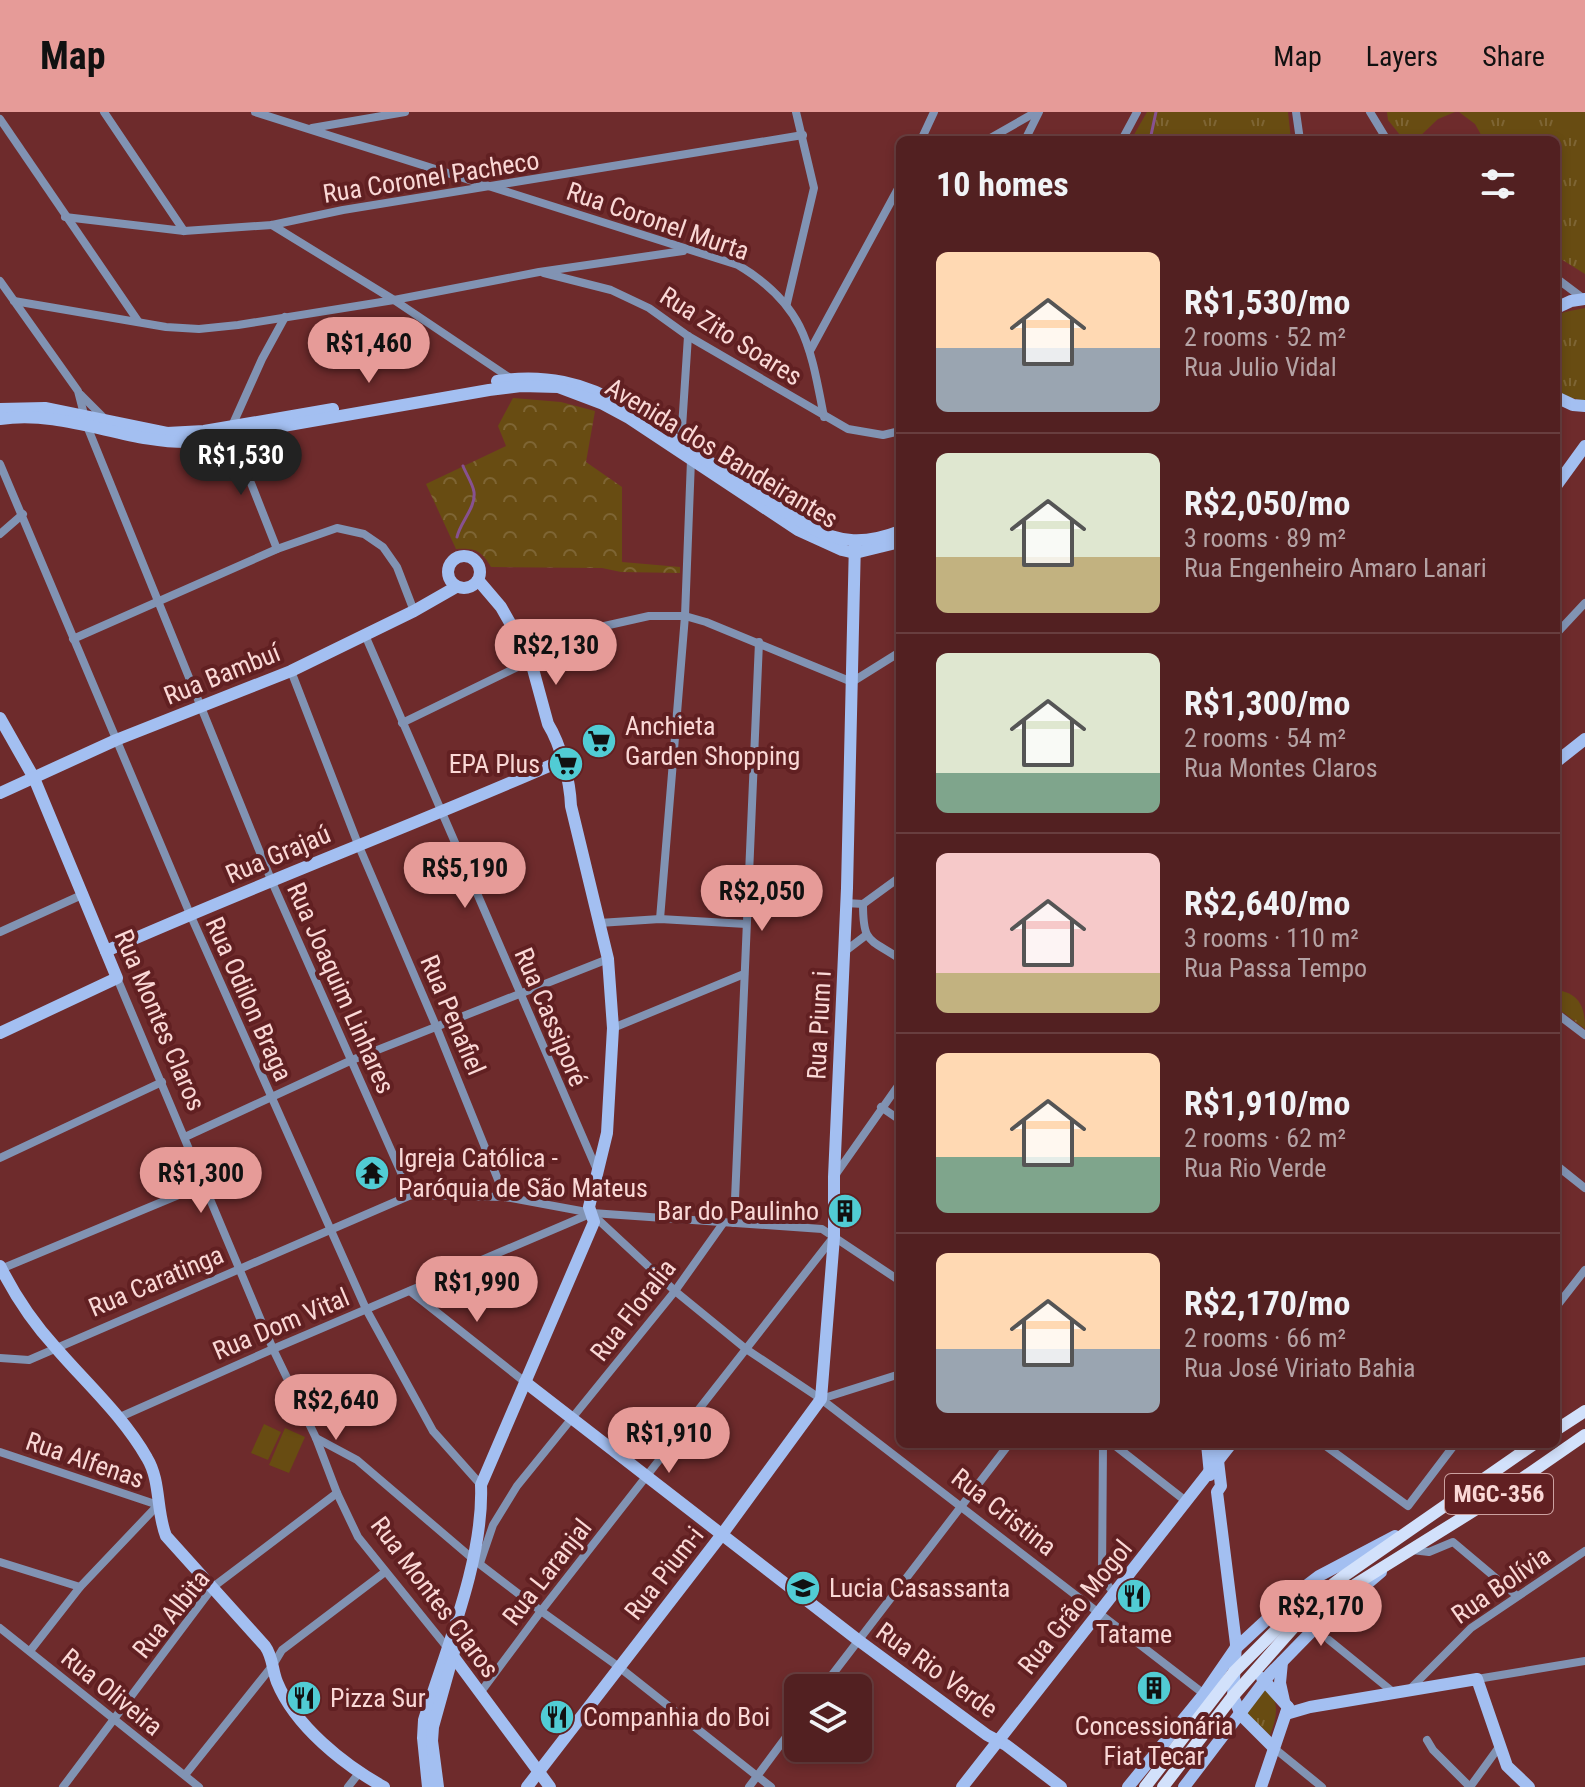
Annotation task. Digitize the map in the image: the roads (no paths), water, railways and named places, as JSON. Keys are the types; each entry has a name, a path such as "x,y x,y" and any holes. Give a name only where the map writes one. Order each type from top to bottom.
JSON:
{"main road":[{"path":"1560,1427 1585,1411"},
{"name":"MGC-356","path":"1148,1784 1234,1672 1252,1664 1315,1611 1491,1500 1585,1435"},
{"name":"MGC-356","path":"1163,1787 1233,1696 1252,1664 1308,1602 1528,1448"}],"street":[{"path":"104,112 184,231"},
{"name":"Rua Coronel Murta","path":"255,112 738,265 763,280 787,303 811,349 824,417"},
{"path":"307,129 405,112"},
{"path":"787,303 814,188 796,112"},
{"path":"923,136 934,112"},
{"path":"994,136 1038,112"},
{"path":"1027,136 1038,112"},
{"path":"1124,136 1137,112"},
{"path":"1296,112 1299,136"},
{"path":"1370,112 1385,136"},
{"path":"0,119 138,321"},
{"name":"Rua Coronel Pacheco","path":"65,217 184,231 272,225 343,210 803,135"},
{"path":"811,349 896,194"},
{"path":"272,225 394,300 516,383"},
{"path":"14,301 166,327 199,329 394,300 539,272 687,251"},
{"name":"Rua Zito Soares","path":"539,272 611,290 649,308 688,336 848,429 883,435 896,432"},
{"path":"0,281 78,391 109,422"},
{"path":"1560,281 1585,299"},
{"path":"1560,306 1585,299"},
{"path":"277,549 232,430 262,359 285,317"},
{"path":"681,443 688,336"},
{"name":"Avenida dos Bandeirantes","path":"0,419 24,415 51,417 109,422 167,433 232,430 542,378 590,388 610,398 820,533 851,548 896,532"},
{"name":"Avenida dos Bandeirantes","path":"516,383 558,387 603,404 798,530 851,548 896,542"},
{"name":"Rua Joaquim Linhares","path":"78,391 86,421 272,882 411,1195"},
{"path":"1560,399 1585,406"},
{"name":"Avenida dos Bandeirantes","path":"0,409 45,408 164,443 192,442 232,430"},
{"path":"1560,480 1585,446"},
{"path":"660,919 685,616 691,460"},
{"name":"Rua Odilon Braga","path":"0,464 190,914 366,1309 433,1431 481,1485"},
{"path":"0,534 23,514"},
{"path":"73,639 277,549 337,528 364,534 383,547 397,567 414,611"},
{"name":"Rua Pium i","path":"834,1237 855,576 851,548"},
{"name":"Rua Bambuí","path":"0,793 116,740 291,671 468,585 501,607 530,658"},
{"path":"1560,630 1585,603"},
{"path":"1569,620 1585,612"},
{"path":"402,723 530,658 614,623 649,616 685,616 759,642 852,682 896,654"},
{"name":"Rua Cassiporé","path":"365,635 597,1171"},
{"path":"729,1223 759,642"},
{"path":"438,1787 433,1727 450,1652 487,1523 482,1511 481,1485 594,1222 589,1207 608,1128 613,1028 608,959 571,806 571,794 530,658"},
{"name":"Rua Penafiel","path":"291,671 358,844 505,1197"},
{"name":"Rua Montes Claros","path":"0,718 34,778 273,1349 316,1438 358,1537 450,1652 550,1787"},
{"path":"548,724 547,737 571,806"},
{"path":"1560,759 1585,739"},
{"name":"Rua Grajaú","path":"106,951 556,763"},
{"path":"846,903 863,904 896,880"},
{"path":"847,888 863,904 865,936"},
{"path":"0,932 84,894"},
{"path":"599,923 660,919 746,924"},
{"path":"844,952 865,936"},
{"path":"865,936 896,956"},
{"path":"185,1137 352,1060 608,959"},
{"path":"613,1028 744,974"},
{"path":"0,1033 117,978"},
{"path":"1560,1016 1585,1035"},
{"path":"0,1158 162,1082"},
{"path":"834,1177 896,1088"},
{"path":"881,1107 896,1117"},
{"path":"835,1138 849,1144 859,1140"},
{"path":"587,1150 603,1156"},
{"path":"592,1213 596,1208 605,1167 603,1156"},
{"path":"1560,1168 1585,1188"},
{"path":"205,1184 0,1267 24,1309 54,1347 120,1417 148,1459 155,1476 160,1521 166,1536 265,1646 272,1656 276,1680 284,1695 315,1736 359,1773 384,1787"},
{"name":"Rua Caratinga","path":"0,1358 29,1360 411,1195 505,1197 592,1213 822,1229 896,1278"},
{"name":"Rua Dom Vital","path":"120,1417 592,1213"},
{"name":"Rua Cristina","path":"592,1213 675,1291 746,1349 821,1399 1204,1694"},
{"name":"Rua Floralia","path":"476,1561 504,1506 729,1223"},
{"path":"834,1237 828,1250 821,1399 896,1375"},
{"name":"Rua Laranjal","path":"480,1693 746,1349 828,1250"},
{"path":"1560,1302 1585,1270"},
{"name":"Rua Rio Verde","path":"410,1291 571,1420 723,1533 858,1640 1061,1787"},
{"name":"Rua Pium-i","path":"527,1787 723,1533 821,1399"},
{"path":"316,1438 357,1460 476,1561 619,1667 771,1787"},
{"path":"832,1674 1006,1448"},
{"path":"1103,1448 1102,1577 1115,1595"},
{"path":"1119,1448 1190,1497 1205,1487 1215,1489 1221,1486 1217,1448"},
{"path":"1207,1448 1233,1623 1233,1696 1241,1715 1273,1740 1322,1787"},
{"name":"Rua Grão Mogol","path":"962,1787 1228,1448"},
{"path":"1328,1448 1408,1506 1452,1448"},
{"name":"Rua Alfenas","path":"0,1452 158,1505"},
{"path":"326,1464 338,1458 357,1460"},
{"name":"Rua Albita","path":"63,1787 213,1587 337,1493"},
{"path":"30,1651 80,1587 158,1505"},
{"name":"MGC-356","path":"1128,1787 1204,1694 1235,1649 1290,1598 1319,1576 1414,1527"},
{"path":"1412,1549 1429,1552 1453,1542 1516,1595"},
{"name":"Rua Bolívia","path":"1409,1690 1471,1628 1585,1551"},
{"path":"0,1562 80,1587"},
{"name":"MGC-356","path":"1184,1787 1282,1662 1313,1630 1390,1565"},
{"path":"185,1775 282,1650 385,1572"},
{"path":"1233,1623 1240,1634 1250,1636"},
{"name":"Rua Oliveira","path":"0,1628 199,1787"},
{"path":"1329,1640 1393,1692"},
{"path":"1235,1649 1252,1664 1286,1707 1310,1707 1585,1661"},
{"path":"428,1787 424,1720 450,1652"},
{"path":"1261,1787 1273,1740 1286,1707 1280,1683 1282,1662"},
{"path":"1477,1679 1507,1766 1529,1787"},
{"path":"749,1787 784,1740"},
{"path":"1427,1740 1470,1787 1499,1747"},
{"path":"1487,1767 1507,1766"},
{"path":"348,1787 359,1773"}],"waterway":[{"path":"1151,136 1156,112"},
{"path":"457,537 474,498 463,466"}],"place":[{"name":"Anchieta Garden Shopping","path":"599,741"},
{"name":"EPA Plus","path":"566,764"},
{"name":"Igreja Católica - Paróquia de São Mateus","path":"372,1173"},
{"name":"Bar do Paulinho","path":"845,1211"},
{"name":"Lucia Casassanta","path":"803,1588"},
{"name":"Tatame","path":"1134,1596"},
{"name":"Concessionária Fiat Tecar","path":"1154,1688"},
{"name":"Pizza Sur","path":"304,1698"},
{"name":"Companhia do Boi","path":"557,1717"}]}
